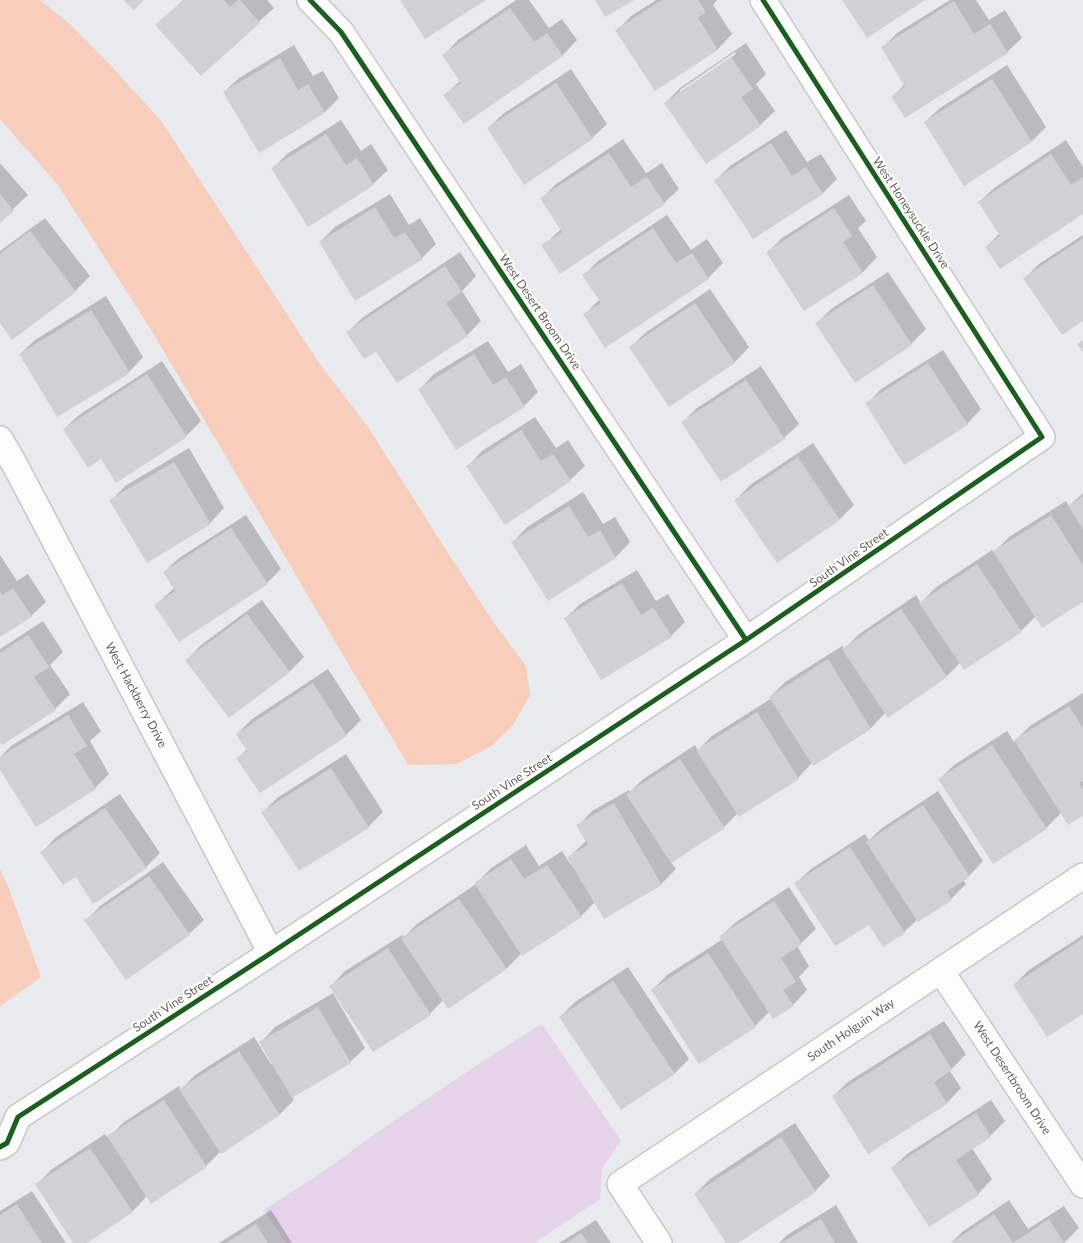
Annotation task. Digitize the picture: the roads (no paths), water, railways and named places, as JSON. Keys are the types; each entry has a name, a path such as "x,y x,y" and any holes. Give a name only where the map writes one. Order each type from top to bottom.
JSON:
{"street":[{"name":"West Desert Broom Drive","path":"310,0 341,32 746,640"},
{"name":"West Honeysuckle Drive","path":"763,0 1042,436"},
{"name":"South Vine Street","path":"0,1147 7,1143 9,1117 271,953 746,640 1042,436"},
{"name":"West Hackberry Drive","path":"0,439 26,484 271,953"},
{"name":"South Holguin Way","path":"659,1243 620,1184 1083,876"},
{"name":"West Desertbroom Drive","path":"941,970 1083,1185"}]}
